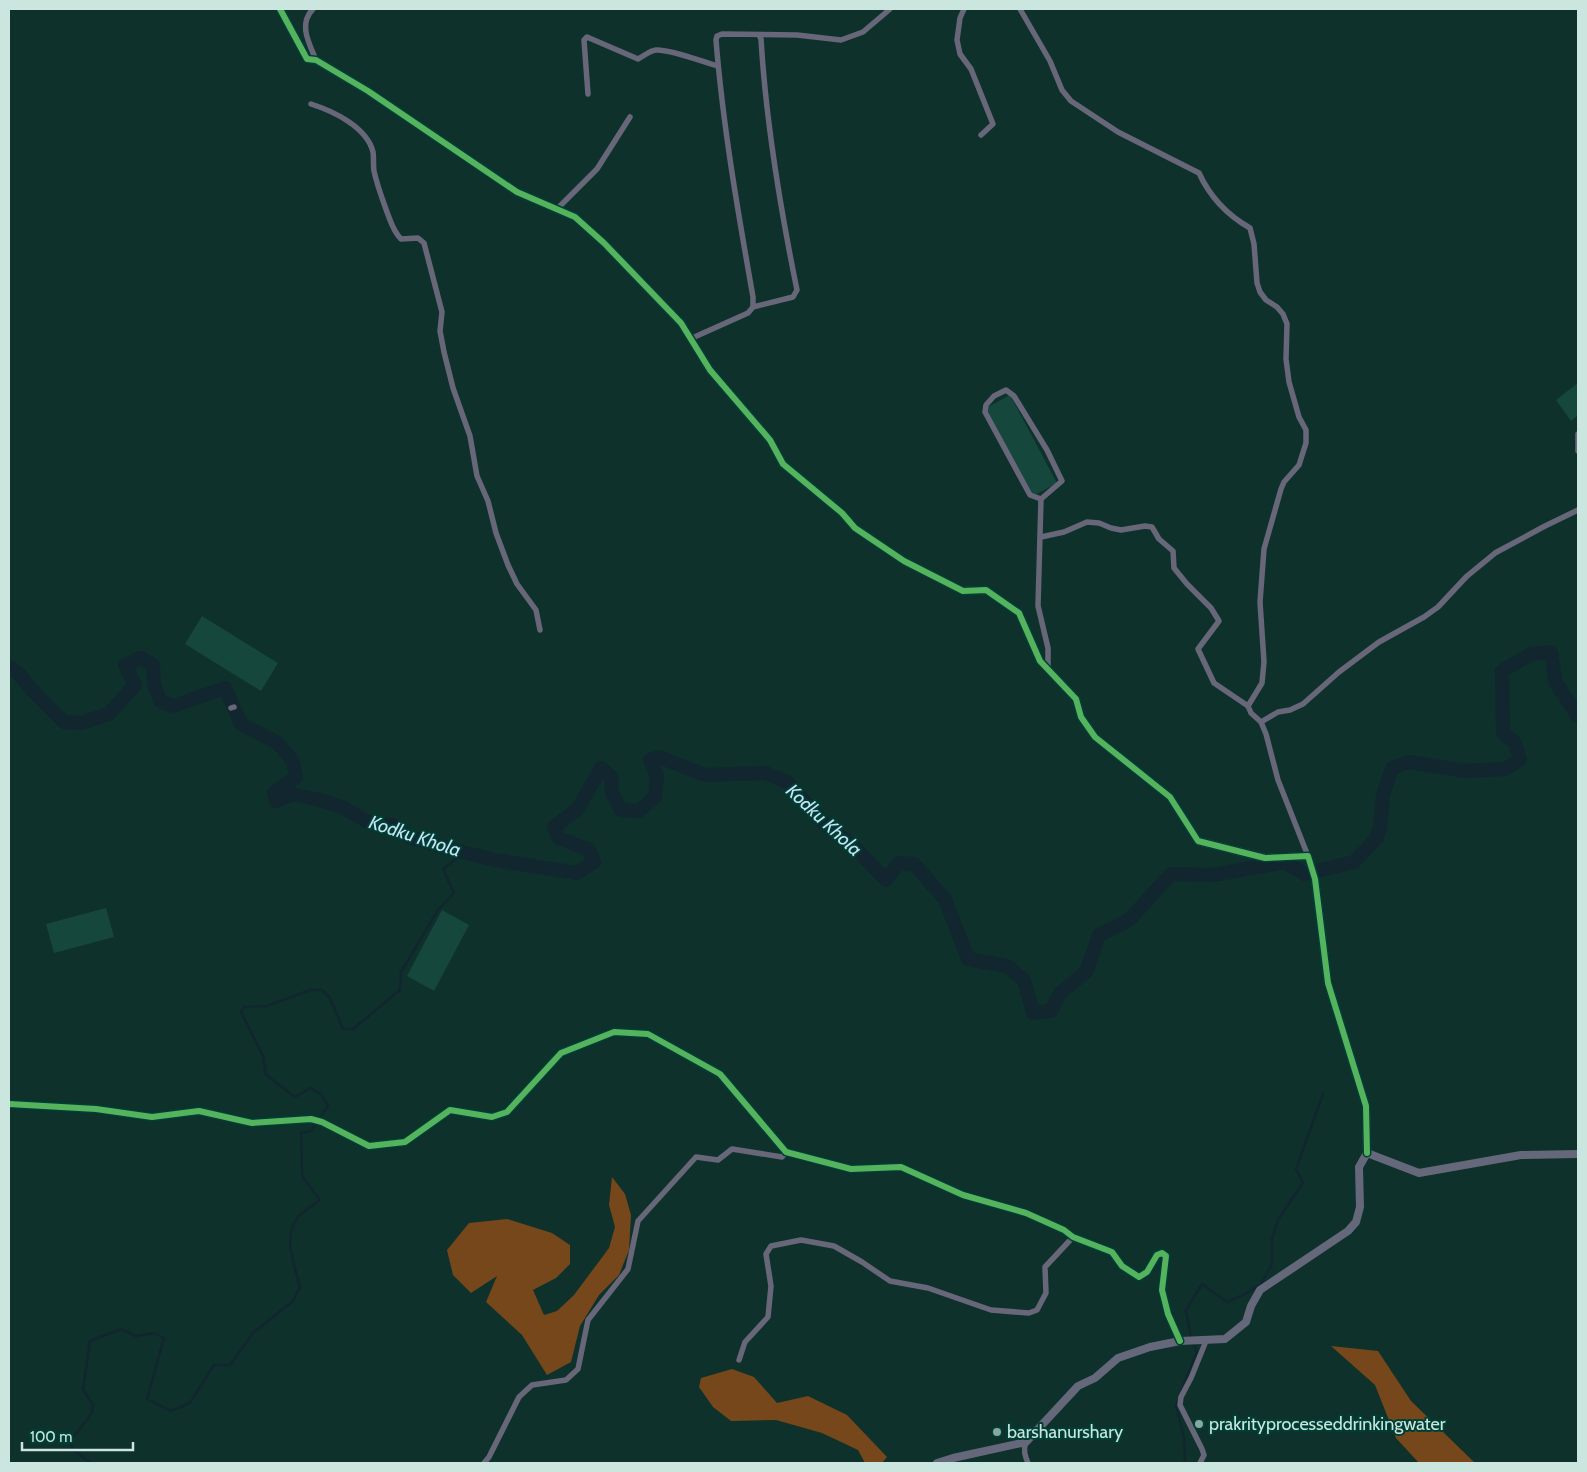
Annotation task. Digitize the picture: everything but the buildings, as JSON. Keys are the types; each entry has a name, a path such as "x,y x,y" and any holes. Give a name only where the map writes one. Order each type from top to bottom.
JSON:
{"street":[{"path":"280,9 307,59 316,60 368,91 517,192 575,217 604,242 681,323 710,370 770,440 783,464 842,513 855,528 904,561 963,591 986,590 1019,613 1040,661 1076,699 1081,717 1095,737 1170,797 1198,841 1265,858 1310,860"},
{"path":"313,9 306,15 305,30 316,60"},
{"path":"753,307 753,297 735,194 718,66 717,36 722,34 797,34 841,40 863,32 890,9"},
{"path":"964,9 960,18 957,40 960,54 971,69 994,124 981,134"},
{"path":"1020,9 1050,61 1062,90 1071,100 1118,132 1199,173 1206,189 1217,202 1239,222 1250,228 1254,244 1257,283 1260,292 1266,300 1277,307 1288,324 1286,359 1289,382 1306,430 1306,443 1300,465 1284,482 1281,489 1264,549 1260,602 1263,674 1262,683 1248,706"},
{"path":"690,338 748,313 753,307 793,297 797,290 776,182 763,75 761,39 759,35"},
{"path":"588,94 584,40 587,37 638,59 655,50 718,66"},
{"path":"311,104 335,114 351,124 367,139 373,152 374,170 380,193 395,233 401,239 418,238 424,243 442,312 440,331 444,352 453,388 470,436 477,476 488,501 496,533 508,565 521,590 536,610 540,630"},
{"path":"556,209 597,169 630,116"},
{"path":"1041,499 1030,496 985,412 986,405 994,396 1006,390 1014,396 1062,481 1041,499 1038,606 1048,648 1048,670"},
{"path":"1578,434 1578,451"},
{"path":"1261,722 1278,712 1290,710 1303,704 1339,672 1379,642 1438,607 1467,576 1495,553 1578,510"},
{"path":"937,1463 1026,1442 1078,1386 1094,1378 1118,1358 1150,1347 1180,1341 1225,1339 1246,1322 1251,1306 1260,1290 1348,1231 1356,1222 1360,1207 1359,1168 1366,1153 1366,1106 1328,983 1315,879 1310,860 1278,780 1261,722 1251,713 1248,706 1214,682 1198,649 1219,621 1211,608 1174,568 1172,550 1160,539 1152,527 1145,526 1120,530 1099,523 1087,522 1064,532 1041,537"},
{"path":"9,1104 96,1109 152,1117 199,1111 252,1123 311,1119 322,1122 370,1146 405,1142 450,1110 492,1117 507,1112 561,1052 614,1032 648,1034 720,1074 786,1152 851,1169 901,1167 963,1195 1026,1213 1064,1230 1073,1237 1112,1252 1122,1266 1139,1277 1148,1272 1157,1255 1162,1253 1166,1256 1162,1290 1168,1314 1180,1341"},
{"path":"484,1463 520,1398 532,1385 566,1380 578,1369 588,1320 628,1269 638,1221 696,1157 718,1160 732,1149 782,1157 786,1152"},
{"path":"1366,1153 1419,1173 1521,1155 1578,1154"},
{"path":"739,1360 745,1342 768,1316 771,1286 766,1254 771,1246 801,1240 834,1246 862,1262 890,1282 928,1288 991,1310 1028,1313 1037,1310 1046,1293 1045,1267 1073,1237"},
{"path":"1200,1463 1204,1455 1202,1449 1180,1405 1181,1397 1191,1378 1203,1341"},
{"path":"1026,1442 1025,1452 1028,1463"}],"shaded area":[{"path":"1578,383 1578,415 1571,421 1556,400"},
{"path":"1010,395 1057,483 1033,496 986,408"},
{"path":"202,616 278,663 261,691 185,644"},
{"path":"106,908 114,937 54,953 46,924"},
{"path":"442,910 469,925 434,991 407,976"},
{"path":"612,1177 625,1194 631,1215 629,1250 619,1275 599,1295 580,1326 571,1362 547,1375 522,1335 486,1302 497,1276 471,1293 453,1275 447,1250 469,1223 507,1219 552,1233 570,1245 570,1264 556,1278 533,1290 544,1315 557,1311 574,1295 609,1248 615,1227 609,1205"},
{"path":"1331,1346 1378,1351 1411,1401 1475,1463 1419,1463 1396,1438 1375,1385"},
{"path":"732,1369 754,1377 777,1403 808,1396 847,1415 887,1457 882,1463 865,1463 858,1450 822,1433 776,1420 731,1421 713,1407 699,1387 701,1378"}],"waterway":[{"name":"Kodku Khola","path":"9,667 17,672 64,722 81,723 109,714 135,685 125,665 141,658 153,665 154,684 160,701 173,706 225,688 241,724 278,743 293,762 296,777 274,793 276,801 292,794 316,799 342,807 370,823 393,825 409,837 446,848 495,860 577,873 594,862 589,850 559,838 554,827 577,810 601,768 611,777 612,793 621,810 639,811 655,797 657,776 650,760 659,757 705,775 765,773 787,782 825,824 857,850 886,880 899,863 914,864 945,899 968,959 1007,966 1024,980 1033,1013 1051,1011 1060,993 1086,972 1099,935 1129,920 1171,874 1213,875 1285,862 1304,874 1354,862 1376,839 1380,828 1383,795 1392,768 1409,762 1466,771 1506,769 1520,759 1515,743 1503,733 1502,671 1531,654 1551,652 1556,683 1578,716"},
{"path":"91,1463 72,1449 71,1440 92,1413 93,1405 83,1389 90,1341 121,1329 136,1336 154,1333 164,1338 147,1399 171,1411 190,1403 214,1365 230,1365 253,1333 293,1301 300,1287 291,1251 291,1233 298,1217 320,1200 302,1176 301,1133 311,1131 328,1106 321,1094 310,1088 295,1097 266,1075 263,1056 241,1012 244,1007 267,1006 310,990 322,990 330,998 343,1029 353,1029 400,990 401,972 438,910 454,893 443,869 465,852"},
{"path":"1191,1338 1186,1310 1202,1284 1227,1302 1261,1284 1272,1264 1272,1239 1279,1218 1303,1183 1296,1169 1323,1094"},
{"path":"1182,1389 1197,1352 1193,1343"},
{"path":"1179,1399 1176,1406 1184,1438 1185,1463"}],"cycle path":[{"path":"280,9 307,59 316,60 368,91 517,192 575,217 604,243 681,323 710,370 770,440 783,464 842,513 855,528 904,561 963,591 986,590 1019,613 1040,661 1076,699 1081,717 1095,737 1170,797 1198,841 1265,858 1308,856 1315,879 1328,983 1366,1106 1367,1153"},
{"path":"9,1104 96,1109 152,1117 199,1111 252,1123 311,1119 322,1122 369,1146 405,1142 450,1110 492,1117 507,1112 561,1053 614,1032 648,1034 720,1074 786,1152 851,1169 901,1167 963,1195 1026,1213 1064,1230 1073,1237 1112,1252 1122,1266 1139,1277 1147,1272 1157,1255 1162,1253 1166,1256 1162,1290 1168,1314 1180,1341"}],"place":[{"name":"prakrityprocesseddrinkingwater","path":"1199,1424"},
{"name":"barshanurshary","path":"997,1432"}]}
